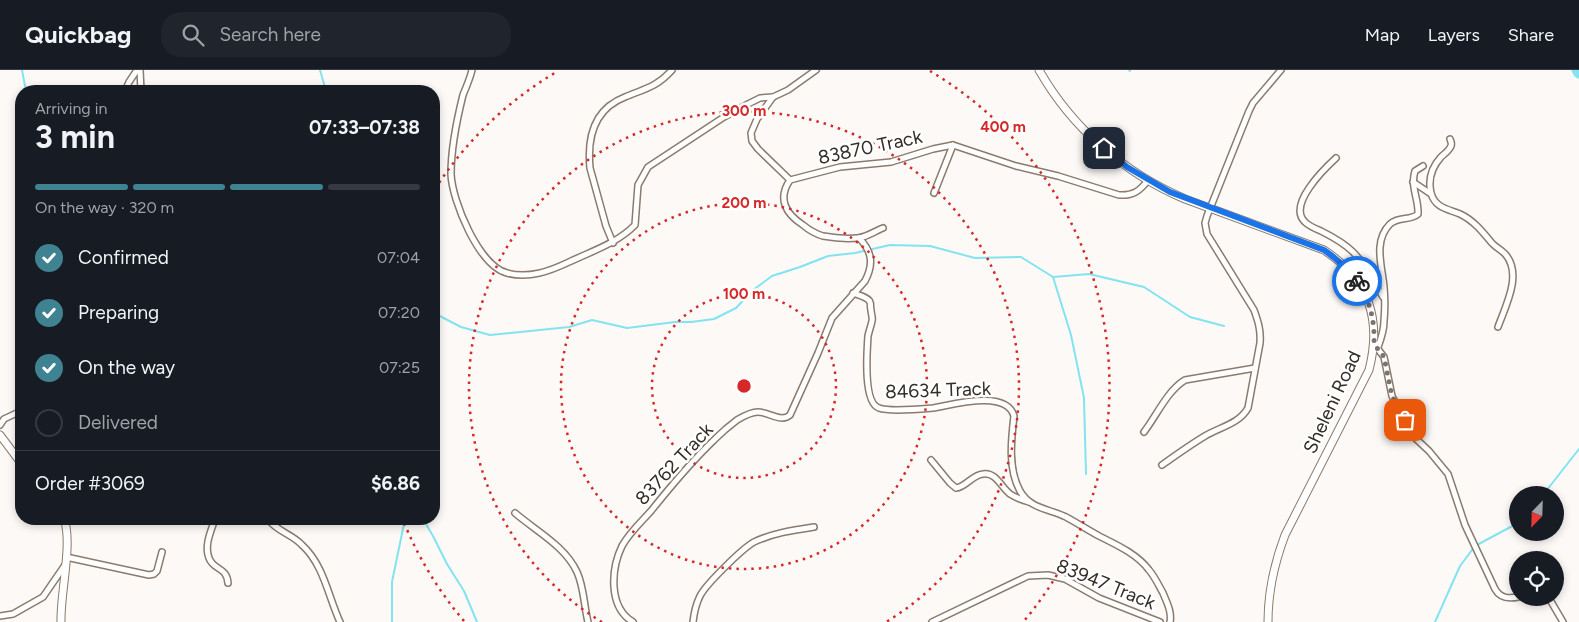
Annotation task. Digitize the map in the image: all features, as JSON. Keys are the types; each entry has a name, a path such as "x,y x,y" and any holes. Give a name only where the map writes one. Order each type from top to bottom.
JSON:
{"street":[{"path":"128,85 138,70"},
{"path":"138,70 140,85"},
{"path":"472,70 463,96 452,159 454,192 466,227 490,263 502,272 529,275 552,269 613,243 635,225 638,185 648,167 724,117 760,98 773,97 788,90 816,70"},
{"path":"613,243 606,226 590,168 590,145 595,124 601,112 616,101 660,82 672,70"},
{"name":"Sheleni Road","path":"1038,70 1072,118 1127,167 1170,192 1324,250 1349,270 1367,298 1376,345 1368,370 1285,535 1276,558 1269,593 1268,622"},
{"path":"1162,465 1198,440 1233,423 1245,413 1250,401 1254,368 1260,342 1259,321 1208,234 1205,223 1209,208 1253,103 1281,70"},
{"path":"773,97 757,118 751,136 758,150 790,180 784,193 786,210 797,221 814,233 831,237 859,238 883,228"},
{"path":"1431,194 1431,172 1452,144 1450,139"},
{"path":"934,193 953,145 1009,164 1058,176 1119,195 1128,196 1135,193 1148,180"},
{"name":"83870 Track","path":"790,180 840,167 891,162 953,145"},
{"path":"1336,158 1312,183 1304,196 1300,213 1306,223 1337,239 1353,252 1384,297"},
{"path":"1423,166 1415,172 1413,182 1418,209 1417,215 1391,223 1382,239 1380,261 1384,288 1384,322 1376,345 1384,357 1392,396 1413,436 1433,455 1448,474 1465,525 1495,589 1500,595 1509,598"},
{"path":"1413,182 1431,194 1443,208 1466,217 1504,253 1513,270 1514,280 1498,327"},
{"name":"83762 Track","path":"633,622 620,611 614,590 618,556 626,539 694,458 738,420 756,412 763,412 782,418 786,418 790,414 832,318 865,281 868,275 871,256 869,250 859,238"},
{"name":"84634 Track","path":"853,293 870,302 873,320 868,336 868,388 870,399 874,405 884,409 912,409 985,401 1005,405 1014,416 1011,448 1016,479 1021,492 1029,502"},
{"path":"1144,432 1177,386 1185,380 1254,368"},
{"path":"0,426 4,419 15,414"},
{"path":"0,434 15,454"},
{"path":"931,460 956,488 960,488 979,474 989,474 1009,493 1040,508 1066,517 1115,544 1150,570 1167,601 1171,615 1170,622"},
{"path":"515,513 562,550 570,560 578,572 588,622"},
{"path":"61,622 66,561 66,525"},
{"path":"213,525 208,541 208,556 213,564 226,573 228,583"},
{"path":"274,525 302,544 311,555 328,589 340,622"},
{"path":"693,622 696,603 701,594 745,548 771,536 814,527"},
{"path":"66,561 149,575 157,571 162,552"},
{"path":"0,616 13,614 43,597 66,561"},
{"name":"83947 Track","path":"932,622 1028,576 1048,575 1065,579 1099,598 1160,622"},
{"path":"1553,606 1562,622"}],"waterway":[{"path":"22,70 25,85"},
{"path":"320,70 324,85"},
{"path":"440,316 461,327 490,335 569,327 592,320 627,328 691,322 714,319 736,308 753,290 772,276 828,256 855,253 890,245 930,246 975,258 1021,257 1053,277 1071,335 1084,398 1086,474"},
{"path":"1053,277 1089,274 1144,287 1190,317 1224,326"},
{"path":"1550,486 1579,449"},
{"path":"392,622 392,582 404,525"},
{"path":"427,525 464,591 477,622"},
{"path":"1435,622 1460,566 1475,546 1509,528"}],"way so far":[{"path":"1357,281 1367,298 1375,334 1374,344 1384,357 1392,396 1405,420"}],"route":[{"path":"1104,148 1127,167 1185,199 1324,250 1349,270 1357,281"}]}
